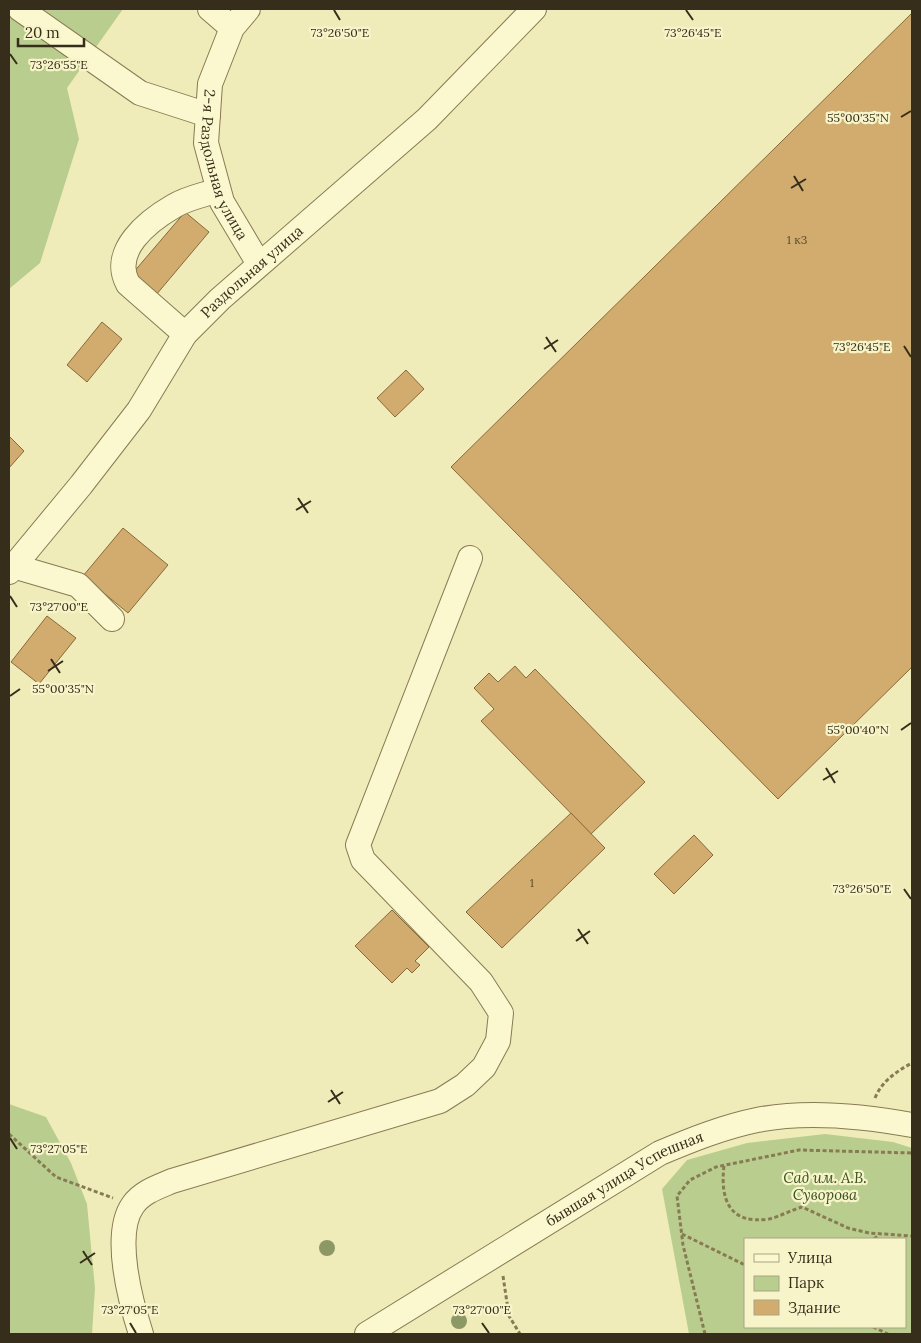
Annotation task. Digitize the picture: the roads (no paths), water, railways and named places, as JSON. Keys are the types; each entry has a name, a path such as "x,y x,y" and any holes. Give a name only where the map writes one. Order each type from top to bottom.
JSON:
{"street":[{"path":"20,9 140,93 208,115"},
{"path":"210,9 232,28"},
{"name":"2-я Раздольная улица","path":"248,9 232,28 210,84 206,143 222,202 259,264"},
{"name":"Раздольная улица","path":"11,569 81,485 139,410 186,334 220,299 259,264 427,119 534,9"},
{"path":"186,334 128,284 124,276 123,257 140,231 175,205 218,190"},
{"path":"141,1334 124,1263 125,1225 132,1206 148,1191 172,1181 440,1101 465,1085 484,1067 498,1041 501,1012 481,982 363,860 358,845 470,558"},
{"path":"11,569 78,585 112,619"},
{"name":"бывшая улица Успешная","path":"367,1334 660,1153 704,1134 758,1120 813,1115 866,1118 912,1125"}],"park label":[{"name":"Сад им. А.В. Суворова","path":"825,1186"}]}
